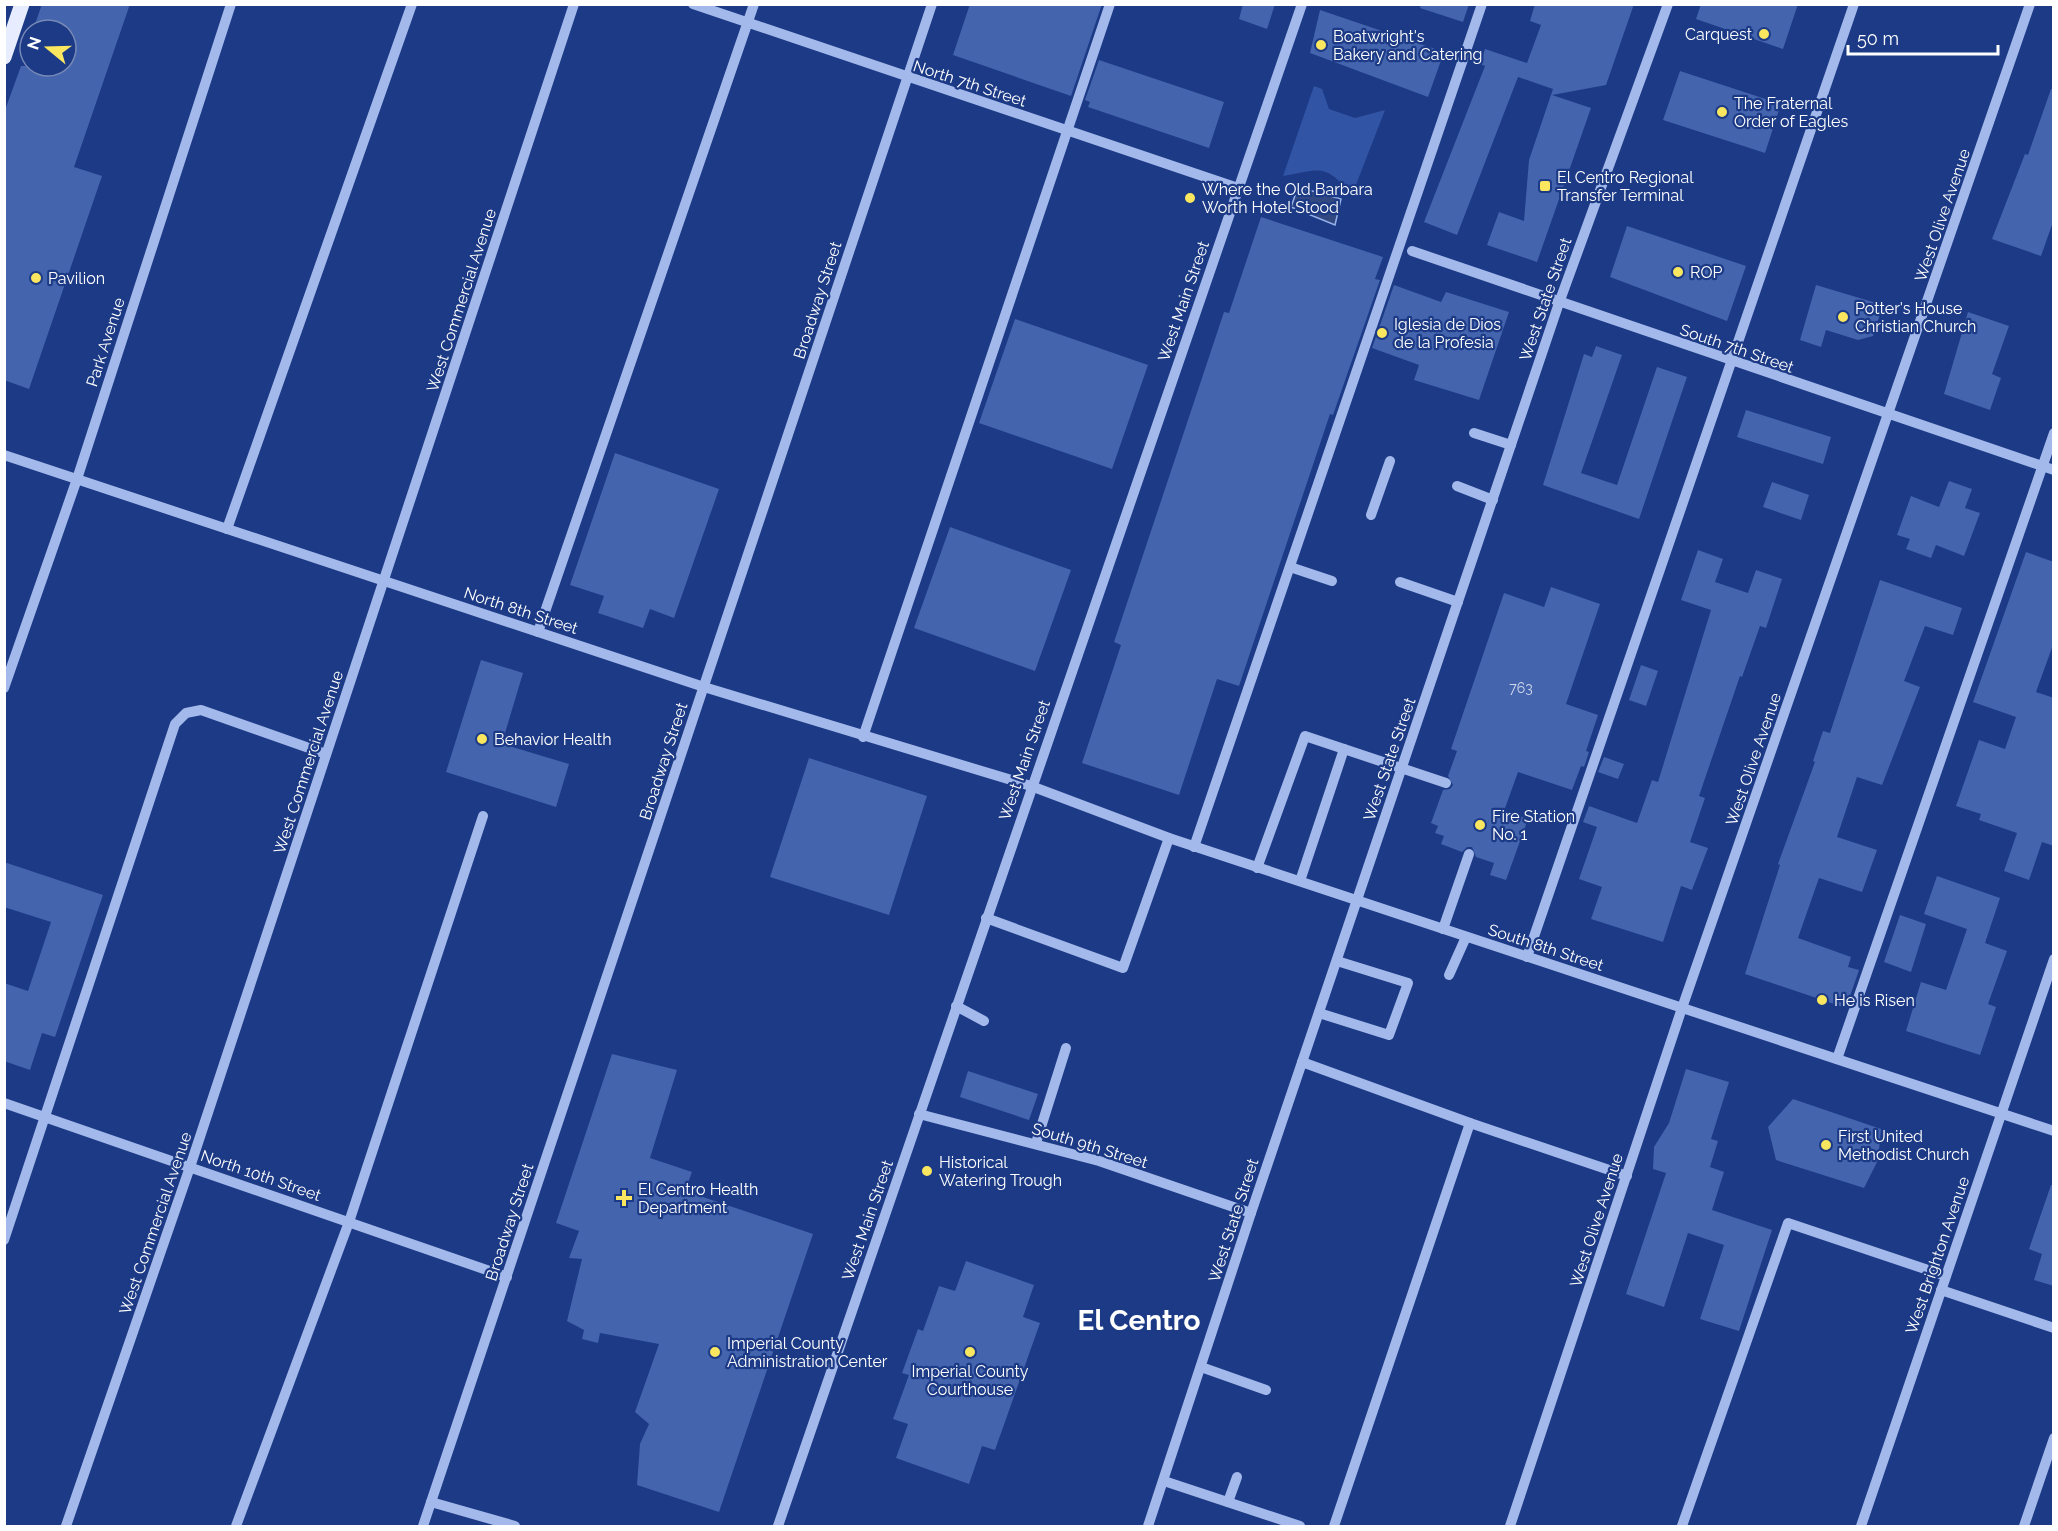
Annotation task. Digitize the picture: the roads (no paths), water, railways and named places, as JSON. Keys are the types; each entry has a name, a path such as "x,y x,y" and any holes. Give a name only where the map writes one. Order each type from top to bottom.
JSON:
{"main road":[{"path":"4,57 22,4"}],"street":[{"name":"Park Avenue","path":"4,688 77,478 231,4"},
{"path":"227,529 412,4"},
{"name":"West Commercial Avenue","path":"66,1527 190,1167 574,4"},
{"name":"North 7th Street","path":"693,4 906,78 1238,188"},
{"path":"538,632 754,4"},
{"name":"Broadway Street","path":"423,1527 932,4"},
{"path":"863,736 1110,4"},
{"name":"West Main Street","path":"778,1527 1031,786 1302,4"},
{"path":"1194,847 1482,4"},
{"name":"West State Street","path":"1148,1527 1251,1213 1559,303 1668,4"},
{"path":"1527,957 1854,4"},
{"name":"West Olive Avenue","path":"1510,1527 1682,1008 2030,4"},
{"name":"South 7th Street","path":"1412,251 1731,362 2054,470"},
{"path":"1474,433 1511,445"},
{"path":"1837,1059 2054,433"},
{"name":"North 8th Street","path":"4,454 704,687 1031,786"},
{"path":"1371,515 1390,461"},
{"path":"1457,486 1493,500"},
{"path":"1290,567 1332,581"},
{"path":"1400,582 1458,602"},
{"path":"4,1240 175,724 186,713 201,710 327,754"},
{"path":"1257,868 1305,736 1446,783"},
{"path":"1300,882 1344,749"},
{"name":"South 8th Street","path":"1031,786 1194,847 2054,1131"},
{"path":"236,1527 349,1222 483,816"},
{"path":"986,918 1123,968 1169,838"},
{"path":"1443,929 1469,854"},
{"path":"1449,975 1466,937"},
{"name":"West Brighton Avenue","path":"1861,1527 2054,959"},
{"path":"1319,1013 1389,1035 1408,983 1337,961"},
{"path":"956,1006 984,1021"},
{"path":"1036,1143 1066,1048"},
{"path":"1302,1062 1626,1176"},
{"name":"North 10th Street","path":"4,1103 507,1276"},
{"name":"South 9th Street","path":"919,1114 1099,1161 1251,1213"},
{"path":"1334,1527 1470,1123"},
{"path":"1682,1527 1788,1223 1946,1276"},
{"path":"1941,1290 2054,1328"},
{"path":"1201,1367 1266,1390"},
{"path":"2024,1527 2054,1438"},
{"path":"1228,1503 1237,1477"},
{"path":"1164,1481 1300,1527"},
{"path":"431,1502 514,1527"}],"place":[{"name":"Carquest","path":"1764,34"},
{"name":"Boatwright's Bakery and Catering","path":"1321,45"},
{"name":"The Fraternal Order of Eagles","path":"1722,112"},
{"name":"El Centro Regional Transfer Terminal","path":"1545,186"},
{"name":"Where the Old Barbara Worth Hotel Stood","path":"1190,198"},
{"name":"ROP","path":"1678,272"},
{"name":"Pavilion","path":"36,278"},
{"name":"Potter's House Christian Church","path":"1843,317"},
{"name":"Iglesia de Dios de la Profesia","path":"1382,333"},
{"name":"Behavior Health","path":"482,739"},
{"name":"Fire Station No. 1","path":"1480,825"},
{"name":"He is Risen","path":"1822,1000"},
{"name":"First United Methodist Church","path":"1826,1145"},
{"name":"Historical Watering Trough","path":"927,1171"},
{"name":"El Centro Health Department","path":"624,1198"},
{"name":"Imperial County Administration Center","path":"715,1352"},
{"name":"Imperial County Courthouse","path":"970,1352"}],"district":[{"name":"El Centro","path":"1139,1320"}]}
